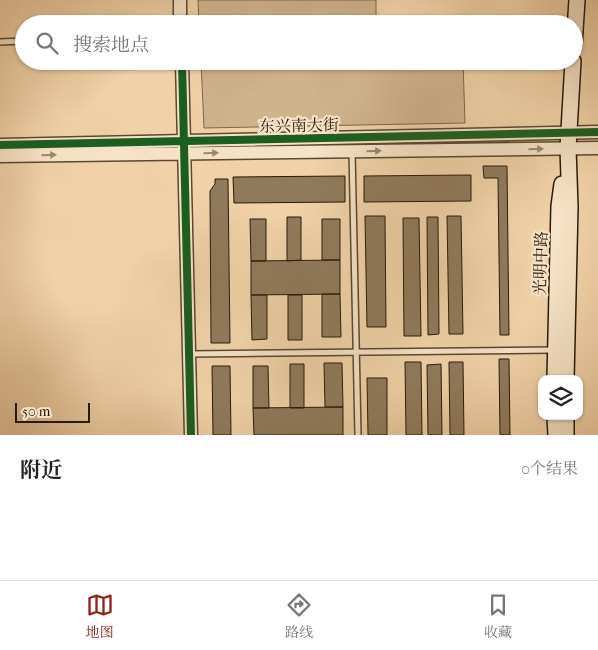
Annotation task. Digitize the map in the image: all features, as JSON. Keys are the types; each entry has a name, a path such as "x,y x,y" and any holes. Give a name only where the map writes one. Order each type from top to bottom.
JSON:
{"main road":[{"path":"576,15 577,0"},
{"name":"光明中路","path":"555,375 559,206 568,148 572,70"},
{"name":"光明中路","path":"566,375 570,207 568,148"},
{"path":"555,420 556,435"},
{"path":"566,420 566,435"}],"street":[{"path":"180,0 180,15"},
{"path":"182,70 191,435"},
{"name":"东兴南大街","path":"0,156 184,147 598,132"},
{"name":"东兴南大街","path":"0,145 352,151 598,148"}],"lane":[{"path":"0,42 15,41"},
{"path":"352,151 358,435"},
{"path":"188,354 555,350"}],"shaded area":[{"path":"198,0 376,0 376,15 199,15"},
{"path":"201,70 463,70 465,123 204,128"}],"building":[{"path":"483,166 507,166 509,335 500,335 498,178 484,178"},
{"path":"471,175 471,201 364,202 364,176"},
{"path":"345,176 345,202 234,203 233,177"},
{"path":"215,179 228,179 230,343 211,343 210,191 215,184"},
{"path":"365,216 385,216 386,327 367,327"},
{"path":"447,216 461,216 463,334 449,334"},
{"path":"287,217 301,217 301,260 287,261"},
{"path":"427,217 438,217 439,334 428,335"},
{"path":"403,218 419,218 421,336 404,336"},
{"path":"250,219 266,219 266,261 251,261"},
{"path":"322,219 340,219 340,260 322,260"},
{"path":"340,260 340,294 251,295 251,261"},
{"path":"322,294 340,294 341,337 322,337"},
{"path":"251,295 267,295 267,339 252,340"},
{"path":"288,295 302,295 302,340 288,340"},
{"path":"499,359 509,359 510,435 500,435"},
{"path":"405,362 421,362 422,435 406,435"},
{"path":"449,362 463,362 464,435 450,435"},
{"path":"324,363 342,363 343,407 325,407"},
{"path":"290,364 304,364 304,408 290,408"},
{"path":"441,364 442,435 428,435 427,365"},
{"path":"212,366 230,366 231,435 213,435"},
{"path":"253,366 268,366 269,408 253,408"},
{"path":"367,378 387,378 387,435 368,435"},
{"path":"343,407 343,435 254,435 253,408"}],"cycle path":[{"path":"182,70 191,435"},
{"path":"0,145 598,132"}]}
